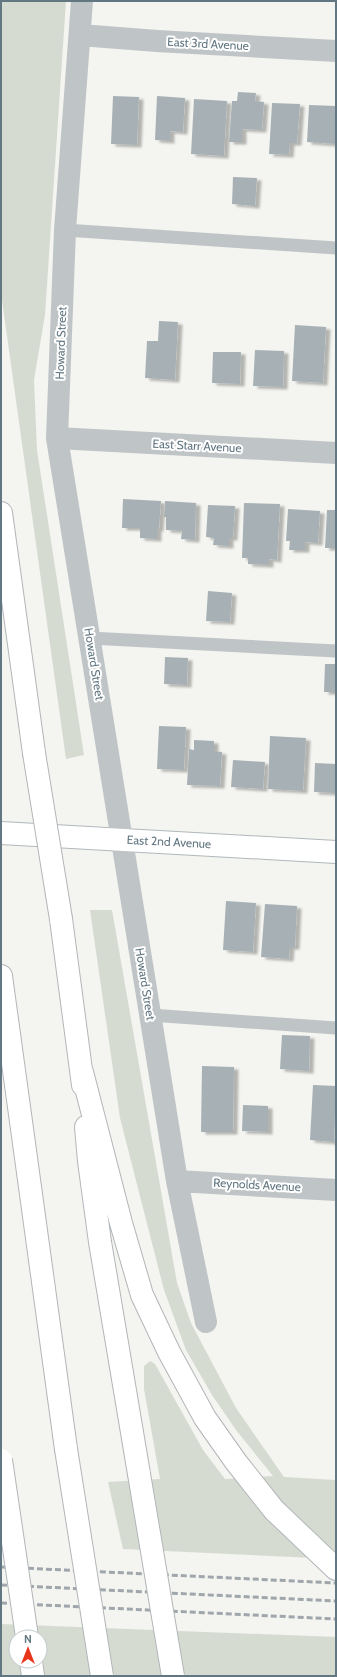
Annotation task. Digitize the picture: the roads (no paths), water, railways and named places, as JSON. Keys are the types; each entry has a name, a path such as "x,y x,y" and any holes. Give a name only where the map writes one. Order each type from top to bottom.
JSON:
{"main road":[{"path":"1,513 34,753 61,919 82,1072 90,1168 173,1676"},
{"name":"East 2nd Avenue","path":"1,833 336,852"},
{"path":"1,976 66,1450 102,1676"},
{"path":"82,1072 121,1223 142,1295 168,1352 205,1418 236,1462 274,1510 336,1569"},
{"path":"1,1460 26,1629"}],"street":[{"name":"Howard Street","path":"82,1 65,230 57,438 177,1181 206,1322"},
{"name":"East 3rd Avenue","path":"80,35 336,51"},
{"name":"East Starr Avenue","path":"57,438 336,454"},
{"name":"Reynolds Avenue","path":"177,1181 336,1190"}],"lane":[{"path":"65,230 336,248"},
{"path":"90,638 336,651"},
{"path":"150,1015 336,1028"}],"railway":[{"path":"1,1567 336,1583"},
{"path":"1,1585 336,1601"},
{"path":"1,1603 336,1619"}]}
